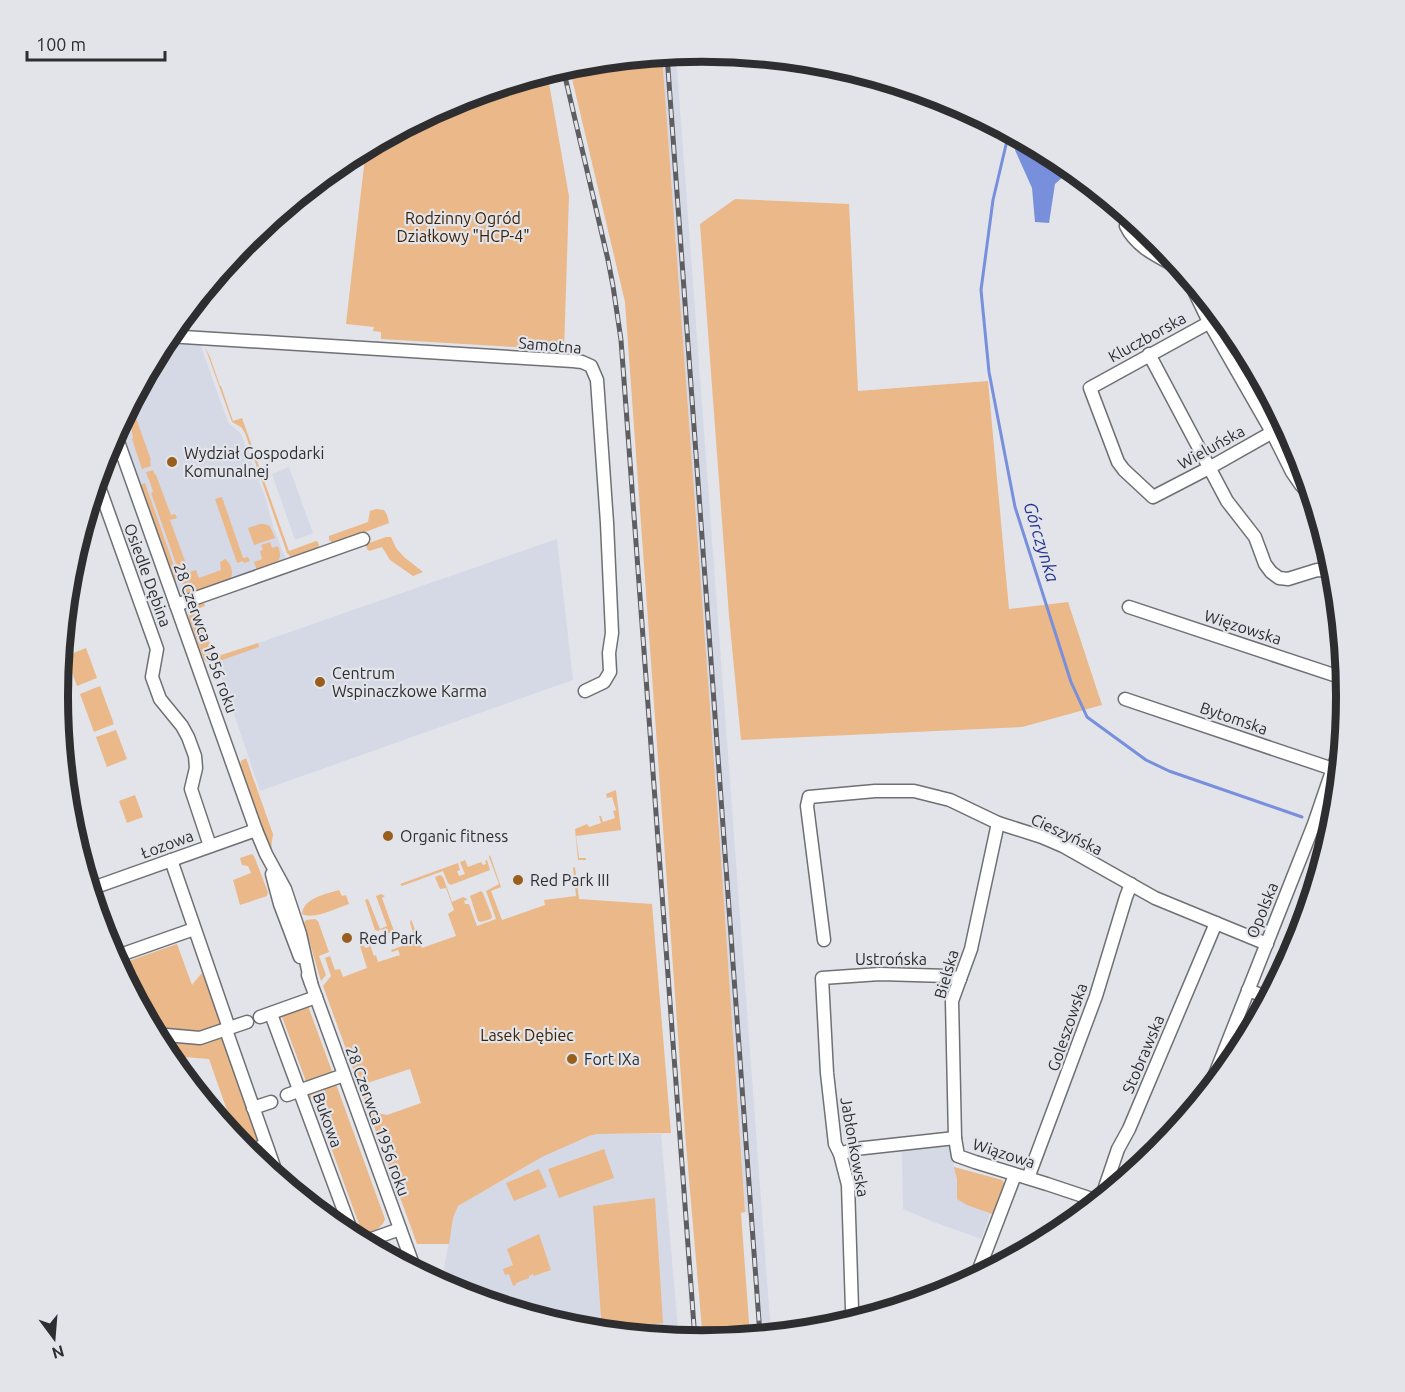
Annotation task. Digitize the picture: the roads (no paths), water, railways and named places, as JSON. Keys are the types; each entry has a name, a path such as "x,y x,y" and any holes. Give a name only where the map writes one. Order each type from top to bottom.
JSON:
{"street":[{"path":"1128,225 1129,234 1138,244 1160,257"},
{"path":"1199,302 1300,483"},
{"name":"Kluczborska","path":"1153,497 1118,462 1090,388 1213,320"},
{"name":"Samotna","path":"180,337 582,362 591,366 597,380 612,633 610,672 604,682 585,692"},
{"path":"1149,354 1209,468 1233,509 1255,537 1265,564 1271,572 1279,578 1288,579 1317,570 1325,570"},
{"name":"Wieluńska","path":"1153,497 1278,428"},
{"name":"28 Czerwca 1956 roku","path":"119,445 256,830 285,888 300,934 311,983 411,1259"},
{"name":"Osiedle Dębina","path":"102,494 157,649 152,677 160,699 182,726 195,756 196,768 191,789 210,846"},
{"path":"176,605 363,539"},
{"name":"Więzowska","path":"1129,607 1337,676"},
{"name":"Bytomska","path":"1125,699 1333,769"},
{"name":"Opolska","path":"1219,1064 1314,824 1333,769"},
{"name":"Cieszyńska","path":"824,940 807,806 809,798 875,791 914,791 950,800 998,823 1063,846 1155,898 1267,944"},
{"name":"Bielska","path":"954,1138 952,1001 971,949 998,823"},
{"name":"Łozowa","path":"98,886 256,830"},
{"path":"171,860 272,1162"},
{"name":"Goleszowska","path":"1029,1178 1096,996 1131,884"},
{"name":"Stobrawska","path":"1105,1186 1118,1149 1129,1129 1216,923"},
{"path":"123,954 194,929"},
{"name":"Ustrońska","path":"822,978 880,974 948,976 960,979"},
{"name":"Jabłonkowska","path":"822,978 827,1073 835,1144 848,1185 853,1312"},
{"path":"1248,990 1262,995"},
{"name":"Bukowa","path":"316,997 266,1016 294,1093 347,1222"},
{"path":"166,1035 200,1038 248,1022"},
{"path":"294,1093 344,1075"},
{"path":"253,1108 271,1101"},
{"name":"Wiązowa","path":"840,1154 855,1149 954,1138 958,1156 1091,1197"},
{"path":"257,1148 266,1145"},
{"path":"980,1266 1015,1175"},
{"path":"374,1238 400,1229"}],"water":[{"path":"1016,145 1065,175 1055,184 1049,223 1035,222 1032,188 1015,150"}],"waterway":[{"name":"Górczynka","path":"1007,140 993,200 981,290 989,372 1015,507 1071,682 1087,717 1146,760 1169,771 1302,817"}],"railway":[{"path":"668,63 759,1327"},
{"path":"565,77 608,260 621,340 694,1330"}],"place":[{"name":"Wydział Gospodarki Komunalnej","path":"172,462"},
{"name":"Centrum Wspinaczkowe Karma","path":"320,682"},
{"name":"Organic fitness","path":"388,836"},
{"name":"Red Park III","path":"518,880"},
{"name":"Red Park","path":"347,938"},
{"name":"Fort IXa","path":"572,1059"}],"park label":[{"name":"Rodzinny Ogród Działkowy \"HCP-4\"","path":"463,227"},
{"name":"Lasek Dębiec","path":"527,1035"}]}
